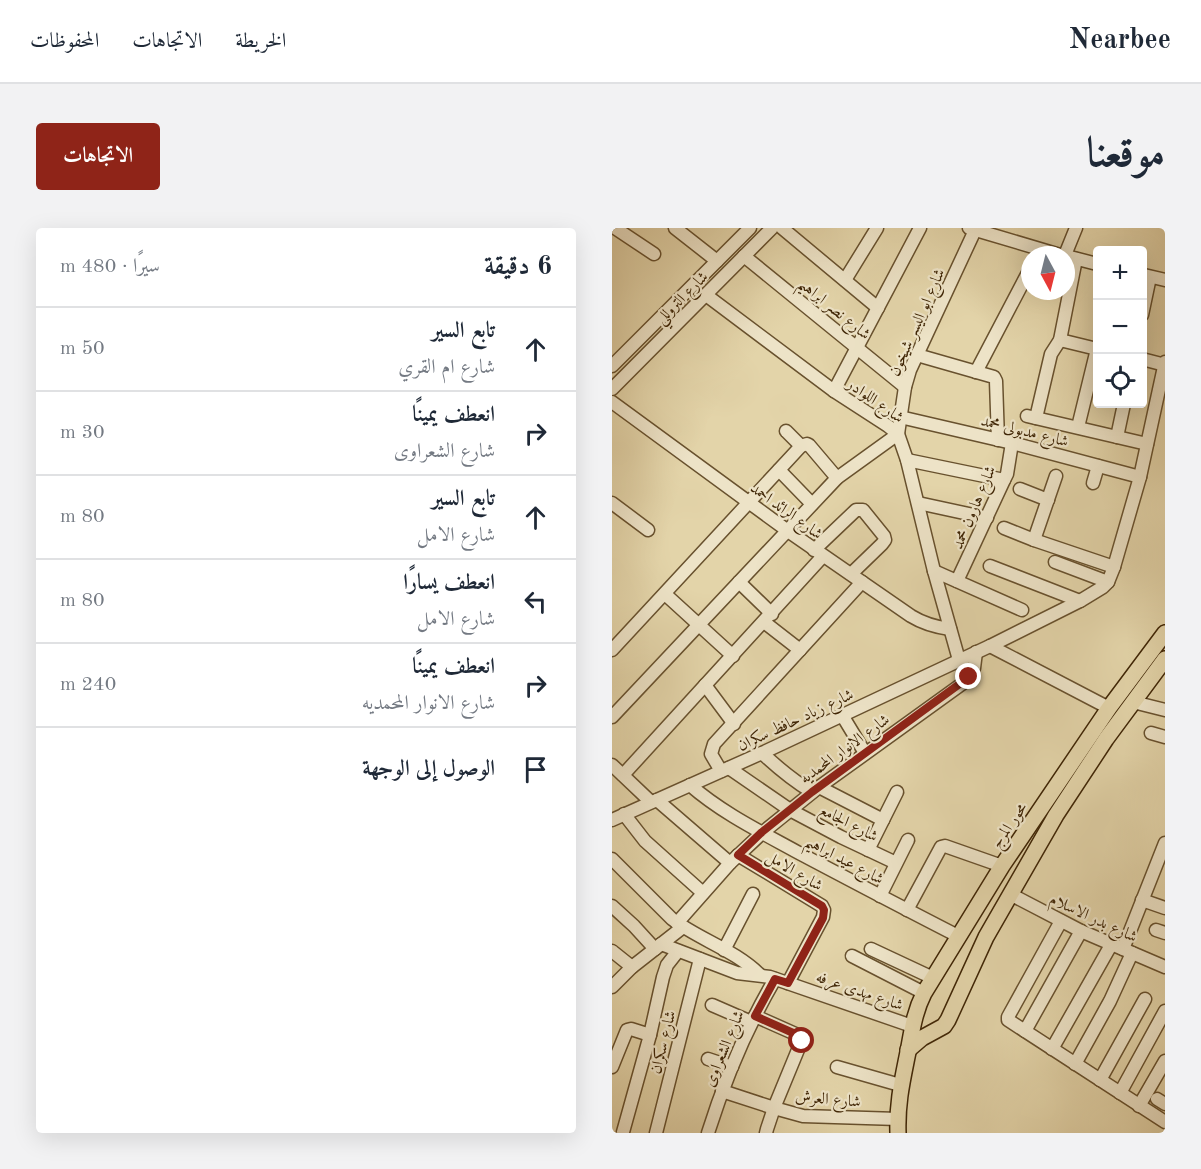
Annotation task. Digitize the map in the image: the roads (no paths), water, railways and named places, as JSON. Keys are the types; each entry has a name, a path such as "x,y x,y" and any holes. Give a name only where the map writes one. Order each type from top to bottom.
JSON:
{"main road":[{"name":"محور المرج","path":"898,1126 900,1085 912,1026 924,993 1002,866 1109,708 1165,633"},
{"path":"908,1050 922,1038 944,1026 948,1020 986,937 1075,786 1165,659"}],"street":[{"path":"615,228 654,254"},
{"path":"675,228 717,261"},
{"name":"شارع التروللي","path":"612,366 750,228"},
{"name":"شارع التروللي","path":"612,389 772,228"},
{"path":"782,228 878,308"},
{"path":"845,280 877,228"},
{"path":"834,391 920,228"},
{"path":"1072,246 1076,228"},
{"path":"973,229 1022,246"},
{"name":"شارع ابو اليسر شيخون","path":"898,434 910,370 973,229"},
{"name":"شارع نصر ابراهيم","path":"744,256 905,387"},
{"path":"1075,258 1093,263"},
{"path":"1147,276 1165,280"},
{"path":"976,372 1021,286"},
{"name":"شارع اللوادر","path":"706,295 834,391 898,434 907,460 934,571 959,660"},
{"path":"1064,300 1060,340 1051,354 1032,417 1148,444"},
{"path":"658,318 671,330"},
{"path":"1060,340 1093,348"},
{"path":"1078,427 1097,354"},
{"path":"917,355 994,377 998,440"},
{"path":"1055,562 1108,582 1140,477 1165,364 1147,360"},
{"name":"شارع الرائد احمد","path":"612,402 788,531 911,616 936,628 950,629"},
{"path":"1117,436 1123,408"},
{"name":"شارع مدبولى محمد","path":"900,417 1012,443 1140,477"},
{"path":"786,431 801,446"},
{"path":"612,717 837,478 898,434"},
{"name":"شارع هارون محمد","path":"957,581 1007,474 1012,443"},
{"path":"612,650 801,446 809,445 837,478"},
{"path":"907,460 1004,480"},
{"path":"1093,483 1098,466"},
{"path":"779,470 812,504"},
{"path":"1034,540 1056,476"},
{"path":"1020,489 1048,500"},
{"path":"612,503 648,530"},
{"path":"918,503 987,518"},
{"path":"623,775 768,618 856,510 863,510 885,540 851,574"},
{"path":"1004,528 1114,567"},
{"path":"990,566 1080,601"},
{"path":"934,571 1022,610"},
{"path":"739,582 768,618 800,650"},
{"path":"725,770 711,754 712,748 862,582"},
{"name":"شارع زياد حافظ سكران","path":"618,817 762,753 990,646 1080,601 1108,582"},
{"path":"665,594 733,656"},
{"path":"990,646 1109,708"},
{"name":"شارع الانوار المحمديه","path":"612,987 680,925 703,893 762,832 815,789 966,681 974,668 976,652"},
{"path":"705,685 734,724"},
{"path":"1133,702 1165,710"},
{"path":"842,715 865,753"},
{"path":"1151,733 1165,737"},
{"path":"762,753 786,774 883,820"},
{"path":"612,765 654,801 734,859"},
{"name":"شارع الجامع","path":"725,770 790,810 896,863"},
{"name":"شارع عيد ابراهيم","path":"690,785 715,806 958,936"},
{"path":"868,850 897,792"},
{"path":"618,817 703,893"},
{"path":"880,896 908,840"},
{"path":"1075,1064 1110,1001 1122,949 1165,843"},
{"path":"907,910 941,847 945,846 1002,866"},
{"path":"612,859 680,925 724,950 760,975"},
{"name":"شارع الامل","path":"734,859 822,906 824,910 823,918 788,983"},
{"path":"1152,876 1165,879"},
{"path":"724,950 753,894"},
{"name":"شارع بدر الاسلام","path":"1011,894 1081,931 1165,967"},
{"path":"1142,900 1165,908"},
{"path":"612,906 658,946"},
{"path":"1061,921 1008,1020 1165,1122"},
{"path":"1026,1031 1081,931"},
{"name":"شارع مهدى عرفه","path":"658,946 737,973 760,975 788,983 912,1026"},
{"path":"871,949 933,978"},
{"path":"1053,1049 1122,949"},
{"path":"612,951 632,967"},
{"path":"620,1131 650,1035 663,977 667,965 678,951"},
{"path":"852,956 924,993"},
{"name":"شارع سكران","path":"656,1133 700,959"},
{"name":"شارع الشعراوى","path":"708,1133 732,1067 753,1019 775,979"},
{"path":"1100,1080 1145,999"},
{"path":"712,1005 802,1038 766,1133"},
{"path":"1120,1093 1165,1011"},
{"path":"612,1067 627,1030 632,1029 650,1035"},
{"path":"708,1059 732,1067"},
{"path":"1139,1106 1165,1060"},
{"path":"837,1067 900,1085"},
{"name":"شارع العرش","path":"722,1090 802,1116 898,1126"}]}
